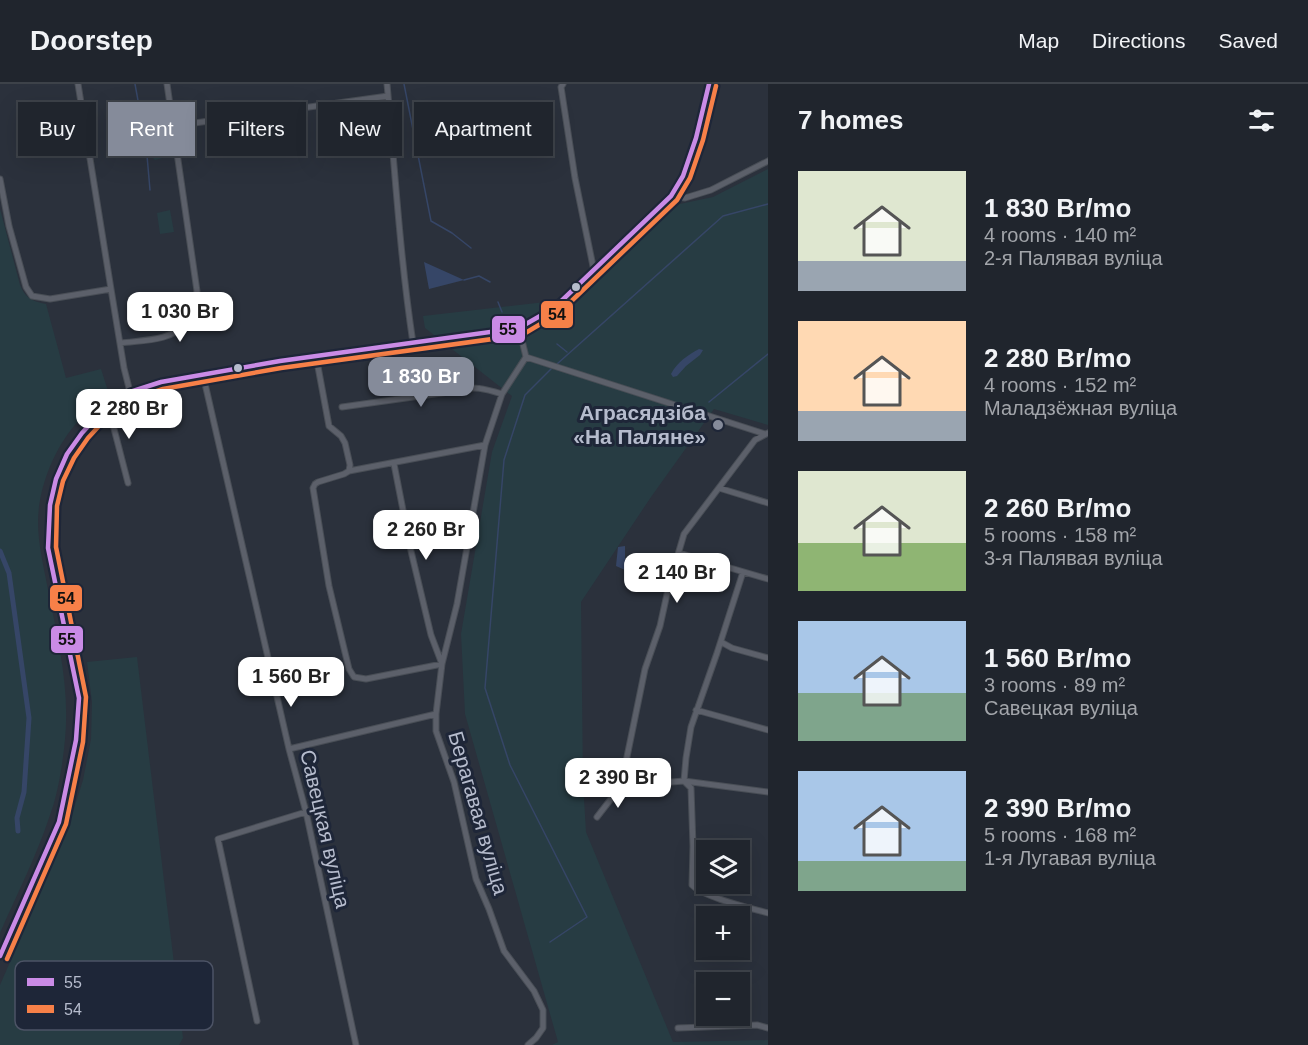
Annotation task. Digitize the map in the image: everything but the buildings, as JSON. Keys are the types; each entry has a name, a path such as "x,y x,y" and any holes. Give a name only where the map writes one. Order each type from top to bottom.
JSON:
{"street":[{"path":"78,84 124,368 130,392"},
{"path":"167,84 170,102"},
{"path":"387,84 401,250 413,343"},
{"path":"0,956 59,822 76,740 79,698 48,548 50,505 56,479 67,454 82,434 105,408 130,392 161,382 280,361 519,328 554,308 671,196 683,176 696,138 709,84"},
{"path":"562,85 575,178 594,271"},
{"path":"195,123 388,96"},
{"path":"121,343 152,340 172,334 187,322 193,309 197,291 177,156"},
{"path":"671,196 685,198 711,190 768,161"},
{"path":"0,179 13,241 26,287 32,296 50,299 111,289"},
{"path":"519,328 526,357 766,433"},
{"path":"316,356 330,426 345,443 350,465 349,471"},
{"name":"Берагавая вуліца","path":"526,357 502,394 485,446 458,604 442,664 436,731 454,782 476,879 504,951 534,991 543,1010 543,1028 528,1045"},
{"name":"Савецкая вуліца","path":"203,375 289,749 306,812 356,1045"},
{"path":"342,406 456,391 464,388 481,388 502,394"},
{"path":"105,408 111,417 128,483"},
{"path":"597,817 621,786 645,669 660,626 684,534 755,440 766,433"},
{"path":"394,464 431,635 442,664 366,679 354,677 349,669 329,586 313,488 315,484 349,471 485,446"},
{"path":"719,488 768,503"},
{"path":"679,553 768,579"},
{"path":"743,572 691,727 684,781 691,788 692,885 696,890 768,913"},
{"path":"721,642 732,648 768,658"},
{"path":"696,710 768,730"},
{"path":"289,749 436,714"},
{"path":"621,786 684,781 768,792"},
{"path":"257,1021 218,839 306,812"},
{"path":"678,1028 757,1025 768,1028"}],"shaded area":[{"path":"152,156 167,156 155,160"},
{"path":"768,169 768,425 714,409 651,497 581,602 583,782 586,832 673,1042 768,1040 768,1045 552,1045 558,1042 465,714 461,634 492,452 512,396 425,328 423,316 572,299 662,213 675,205 713,197"},
{"path":"0,209 20,285 30,299 46,304 66,378 101,369 110,397 82,418 66,436 48,471 41,497 38,522 39,539 62,664 66,702 65,739 60,778 53,807 33,860 0,933"},
{"path":"170,210 174,232 160,234 157,213"},
{"path":"137,657 174,961 15,961 15,1030 182,1030 183,1038 179,1045 0,1045 0,985 57,854 83,780 91,739 92,702 87,662"}],"water":[{"path":"424,262 464,280 429,289"},
{"path":"699,349 703,350 700,355 673,377 671,374 676,366"},
{"path":"625,546 625,570 616,566 618,547"}],"waterway":[{"path":"135,84 146,144 150,190"},
{"path":"404,84 431,221 452,233 471,248"},
{"path":"557,364 723,216 768,204"},
{"path":"464,280 479,276 490,282"},
{"path":"498,302 502,312"},
{"path":"557,344 567,352"},
{"path":"709,402 768,354"},
{"path":"550,942 587,917 510,765 485,688 504,460 525,395 553,367"},
{"path":"0,551 9,573 29,718 24,792 17,818 18,831"}],"transit line":[{"name":"55","path":"0,956 59,822 76,740 79,698 48,548 50,505 56,479 67,454 82,433 105,408 130,392 161,382 280,361 519,328 554,308 671,196 683,176 696,138 709,84"},
{"name":"54","path":"7,959 66,824 83,742 86,697 56,547 57,506 63,481 74,458 88,438 110,414 133,399 163,389 281,368 522,335 559,313 677,200 690,178 703,140 716,86"}],"place":[{"name":"Аграсядзіба «На Паляне»","path":"718,425"}]}
